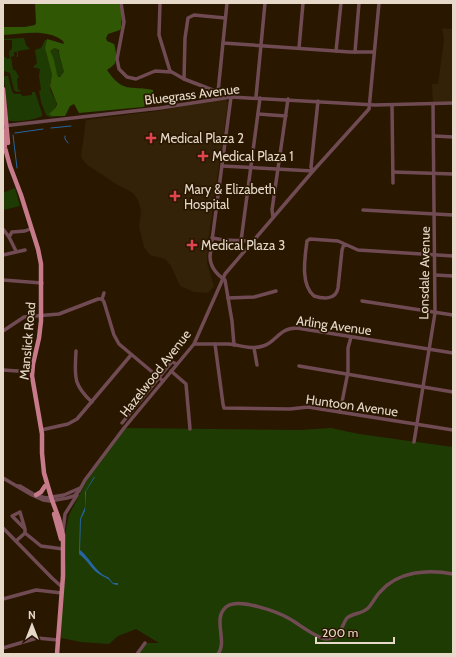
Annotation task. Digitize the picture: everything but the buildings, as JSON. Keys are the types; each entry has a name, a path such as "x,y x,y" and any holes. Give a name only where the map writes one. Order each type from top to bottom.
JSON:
{"main road":[{"name":"Manslick Road","path":"3,88 4,127 8,147 30,229 40,257 42,315 40,338 32,372 41,430 45,486 59,519 62,532 64,562 57,654"},
{"name":"Manslick Road","path":"44,476 62,541"},
{"path":"36,495 41,492 45,486"}],"street":[{"path":"121,3 124,22 117,59 119,69 127,77 136,79 155,71 171,72 184,79 218,92"},
{"path":"160,3 160,35 171,72"},
{"path":"219,98 218,92 227,3"},
{"path":"241,241 258,114 261,46 265,3"},
{"path":"299,48 303,3"},
{"path":"336,51 341,3"},
{"path":"355,52 359,3"},
{"name":"Hazelwood Avenue","path":"50,499 69,498 79,490 138,412 194,344 223,278 312,171 369,109 379,3"},
{"path":"184,79 185,38 190,16 194,15 226,18"},
{"path":"223,43 336,51 374,52"},
{"path":"231,96 212,238 210,264 225,280 234,345"},
{"name":"Bluegrass Avenue","path":"4,127 160,108 231,96 392,105 453,103"},
{"path":"273,217 272,210 279,170 288,99"},
{"path":"222,166 312,171 311,167 318,101"},
{"name":"Lonsdale Avenue","path":"414,442 435,313 433,104"},
{"path":"392,105 392,184"},
{"path":"258,114 286,116"},
{"path":"434,136 453,137"},
{"path":"393,172 453,174"},
{"path":"363,210 453,215"},
{"path":"3,229 16,251"},
{"path":"9,237 12,232 30,229"},
{"path":"212,238 252,242"},
{"path":"344,244 342,250 338,291 333,296 324,298 312,295 306,280 304,269 307,241 310,239 336,240 358,250 453,256"},
{"path":"3,255 25,250"},
{"path":"435,275 453,276"},
{"path":"3,280 42,283"},
{"path":"228,298 254,297 276,291"},
{"path":"104,292 102,299 117,341 131,355 163,381"},
{"path":"3,331 24,317 59,314 98,299 102,299"},
{"path":"362,301 453,316"},
{"name":"Arling Avenue","path":"254,348 265,346 282,332 294,328 453,353"},
{"path":"340,412 348,374 348,348 351,337"},
{"path":"194,344 234,345 254,348 257,365"},
{"name":"Huntoon Avenue","path":"215,344 222,404 224,408 290,409 304,407 453,430"},
{"path":"76,351 76,384 83,395 92,402"},
{"path":"41,430 72,422 80,416 131,355"},
{"path":"122,423 171,363 176,364"},
{"path":"299,366 453,392"},
{"path":"3,370 32,372"},
{"path":"171,371 186,384 190,429"},
{"path":"134,409 138,412"},
{"path":"3,478 34,496 43,500 50,499"},
{"path":"16,486 20,486 36,495 50,499"},
{"path":"62,532 65,514 79,490"},
{"path":"25,531 20,512 12,516 25,531 40,546 63,549"},
{"path":"3,528 62,587"},
{"path":"16,541 25,531"},
{"path":"218,654 222,644 220,628 221,616 224,609 233,604 245,604 278,614 320,637 329,639 339,633 347,618 366,610 380,592 394,582 410,574 420,572 438,571 453,574"},
{"path":"3,599 36,590 62,593"},
{"path":"3,648 38,638 58,640"},
{"path":"138,654 145,642"}],"shaded area":[{"path":"442,28 453,29 453,103 433,104 432,84 438,84 444,40"},
{"name":"Mary & Elizabeth Hospital","path":"224,99 228,103 208,242 207,263 214,286 208,293 194,292 180,286 171,266 165,259 150,255 144,247 139,227 141,211 138,200 133,193 116,184 86,164 81,157 86,120 157,111"}],"green space":[{"path":"35,3 119,3 122,15 121,28 120,30 108,34 106,38 107,41 114,44 116,61 114,65 107,70 118,83 123,86 153,90 147,99 148,105 143,107 79,113 74,104 70,106 65,116 52,116 49,114 57,104 50,86 52,74 45,48 47,39 64,44 63,41 50,34 42,33 3,35 3,27 25,27 35,25","holes":["55,48 59,50 64,72 60,77 58,77 50,51"]},
{"path":"24,38 26,45 30,49 18,51 18,57 16,56 17,52 14,52 14,56 11,57 13,70 15,70 19,77 17,79 18,90 21,91 17,92 14,90 10,73 4,71 3,56 8,59 10,58 9,52 12,48 12,40 3,39"},
{"path":"45,40 47,40 46,50 52,73 50,84 51,90 56,103 56,106 50,113 52,116 61,116 50,117 46,115 39,91 41,90 39,76 40,69 33,67 37,63 35,50 41,48"},
{"path":"55,48 58,49 60,61 64,70 63,75 58,77 50,51"},
{"path":"5,76 8,76 14,94 21,94 22,96 32,95 32,92 35,92 42,116 24,121 8,120"},
{"path":"15,188 20,206 3,210 3,193"},
{"path":"124,428 300,430 331,428 359,434 453,447 453,654 137,654 145,643 159,643 136,629 118,636 109,644 81,642 61,638 59,624 63,600 66,554 65,534 69,515 88,478"}],"water":[{"path":"94,477 86,491 85,511 81,519 80,550 104,576 108,577 113,583 118,583 118,585 113,584 99,574 79,554 80,519 85,507 85,492"}],"waterway":[{"path":"51,128 71,126"},
{"path":"15,133 43,129"},
{"path":"13,135 17,168"},
{"path":"65,136 68,143"}],"place":[{"name":"Medical Plaza 2","path":"151,138"},
{"name":"Medical Plaza 1","path":"203,156"},
{"name":"Mary & Elizabeth Hospital","path":"175,196"},
{"name":"Medical Plaza 3","path":"192,245"}]}
